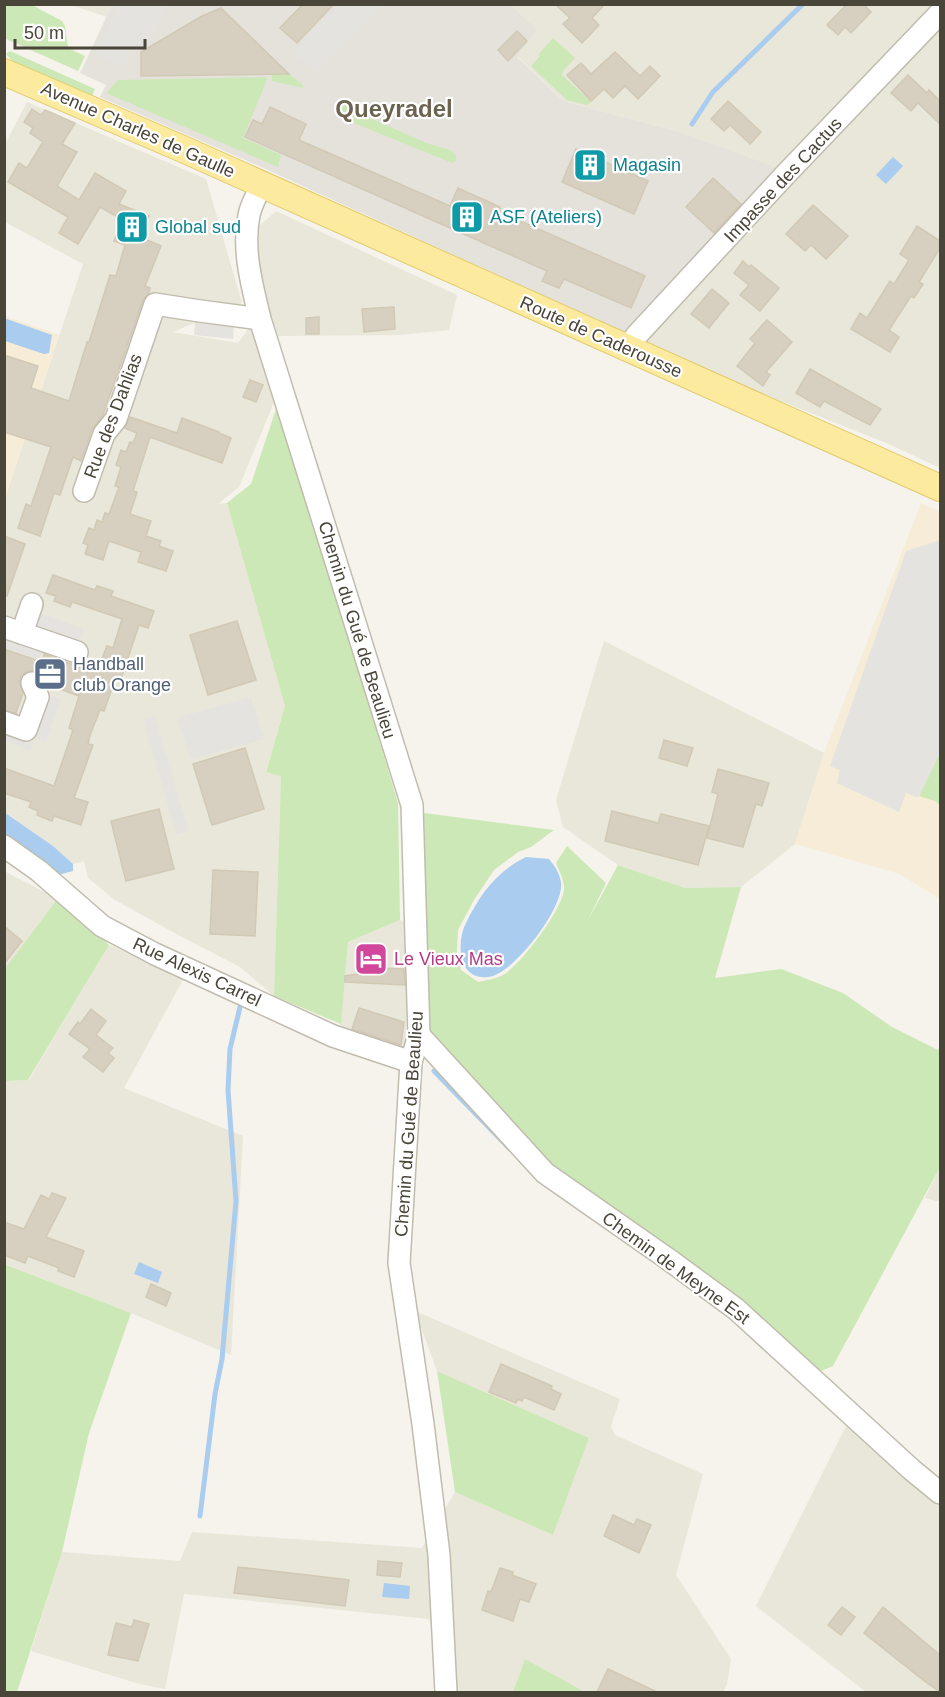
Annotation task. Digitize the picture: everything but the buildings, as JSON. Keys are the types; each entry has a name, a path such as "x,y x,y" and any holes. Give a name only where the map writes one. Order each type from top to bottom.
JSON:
{"main road":[{"name":"Avenue Charles de Gaulle","path":"7,70 262,185"},
{"name":"Route de Caderousse","path":"262,185 940,488"}],"street":[{"name":"Impasse des Cactus","path":"628,349 636,336 778,183 940,13"},
{"name":"Chemin du Gué de Beaulieu","path":"262,185 249,215 247,238 248,269 260,319 412,805 419,1035 411,1062 399,1263 423,1424 439,1555 446,1692"},
{"name":"Rue des Dahlias","path":"84,491 104,434 116,419 155,304 260,319"},
{"path":"32,604 13,630 77,652"},
{"path":"4,722 26,730 38,697 32,683"},
{"name":"Rue Alexis Carrel","path":"4,846 39,872 102,926 155,954 333,1036 411,1062"},
{"name":"Chemin de Meyne Est","path":"419,1035 544,1173 736,1309 940,1493"}],"shaded area":[{"path":"337,4 382,5 316,73 292,52"},
{"path":"71,5 112,5 107,17"},
{"path":"112,5 510,5 537,30 517,57 563,101 676,131 775,167 777,175 627,334 259,166 100,97 106,85 80,73"},
{"path":"118,5 167,5 147,47 135,41 124,67 97,54"},
{"path":"510,5 940,5 940,468 891,445 763,394 644,340 676,131 563,101 517,56"},
{"path":"27,102 206,179 242,303 173,332 238,343 264,307 257,275 258,227 276,211 457,295 449,330 400,335 278,336 262,344 277,395 239,487 218,504 227,503 285,706 266,771 281,775 274,996 240,967 115,900 88,878 84,861 73,864 53,846 5,812 5,499 83,264 5,222 4,146"},
{"path":"5,316 59,335 5,499"},
{"path":"195,321 234,324 233,339 194,335"},
{"path":"921,503 940,512 940,899 900,874 795,844 824,753"},
{"path":"940,540 940,753 919,796 906,793 899,812 837,783 840,770 830,766 906,551"},
{"path":"35,611 83,629 78,642 30,625"},
{"path":"4,634 44,647 39,660 5,647"},
{"path":"604,641 824,753 795,844 741,887 685,888 618,865 563,827 556,800"},
{"path":"48,694 61,699 46,742 34,737"},
{"path":"251,697 264,739 191,759 177,718"},
{"path":"155,716 188,831 176,834 143,719"},
{"path":"5,728 34,739 30,750 5,741"},
{"path":"4,871 58,899 5,970 4,970"},
{"path":"400,920 410,926 405,1054 340,1030 348,942"},
{"path":"109,945 185,976 124,1088 243,1136 231,1355 5,1264 4,1081 29,1080"},
{"path":"940,1167 940,1202 925,1198"},
{"path":"415,1311 620,1399 611,1426 615,1435 703,1474 676,1575 731,1659 727,1684 723,1692 585,1692 525,1659 513,1692 448,1692 429,1619 184,1594 165,1689 140,1684 31,1651 62,1552 180,1561 192,1532 422,1548 455,1492 553,1535 589,1438 437,1371"},
{"path":"847,1424 940,1502 940,1692 866,1692 756,1606"}],"green space":[{"path":"4,5 32,5 62,21 65,26 68,48 85,56 78,71 6,39 4,37"},
{"path":"553,38 575,58 562,75 591,102 587,105 567,100 531,66"},
{"path":"10,51 95,89 91,99 23,68 6,54"},
{"path":"289,74 303,85 303,88 272,81 272,75"},
{"path":"268,77 243,138 281,155 278,167 106,93 118,80"},
{"path":"339,104 362,110 361,114 426,143 450,150 456,155 456,161 452,163 339,117 337,112"},
{"path":"278,403 398,803 400,920 348,942 341,1024 274,996 281,776 266,772 285,706 227,503 251,484"},
{"path":"940,753 940,805 919,796"},
{"path":"424,813 554,830 494,870 458,930 457,951 461,970 478,982 501,976 509,971 550,921 563,895 564,886 556,863 567,846 606,883 587,922 618,865 685,888 741,887 715,978 781,969 843,993 892,1027 938,1050 940,1045 940,1167 833,1366 814,1374 552,1172 429,1040"},
{"path":"59,897 109,945 28,1080 5,1081 4,970"},
{"path":"4,1264 131,1313 89,1433 62,1552 17,1692 4,1692"},
{"path":"437,1371 589,1438 553,1535 455,1492"},
{"path":"525,1659 585,1692 513,1692"}],"water":[{"path":"893,157 903,166 886,184 876,175"},
{"path":"4,318 52,335 49,353 44,354 5,341"},
{"path":"4,812 53,846 73,864 73,871 58,875 5,834"},
{"path":"526,857 549,859 557,870 561,883 555,907 537,936 503,971 493,976 482,977 473,974 467,969 461,951 466,923 490,884 506,869"},
{"path":"139,1262 162,1272 158,1283 134,1274"},
{"path":"384,1583 410,1586 409,1599 382,1597"}],"waterway":[{"path":"692,124 713,92 803,4"},
{"path":"200,1516 215,1394 222,1359 236,1201 228,1090 230,1049 240,1007"},
{"path":"434,1071 509,1148"}],"place":[{"name":"Magasin","path":"590,165"},
{"name":"ASF (Ateliers)","path":"467,217"},
{"name":"Global sud","path":"132,227"},
{"name":"Handball club Orange","path":"50,674"},
{"name":"Le Vieux Mas","path":"371,959"}],"district":[{"name":"Queyradel","path":"394,108"}]}
